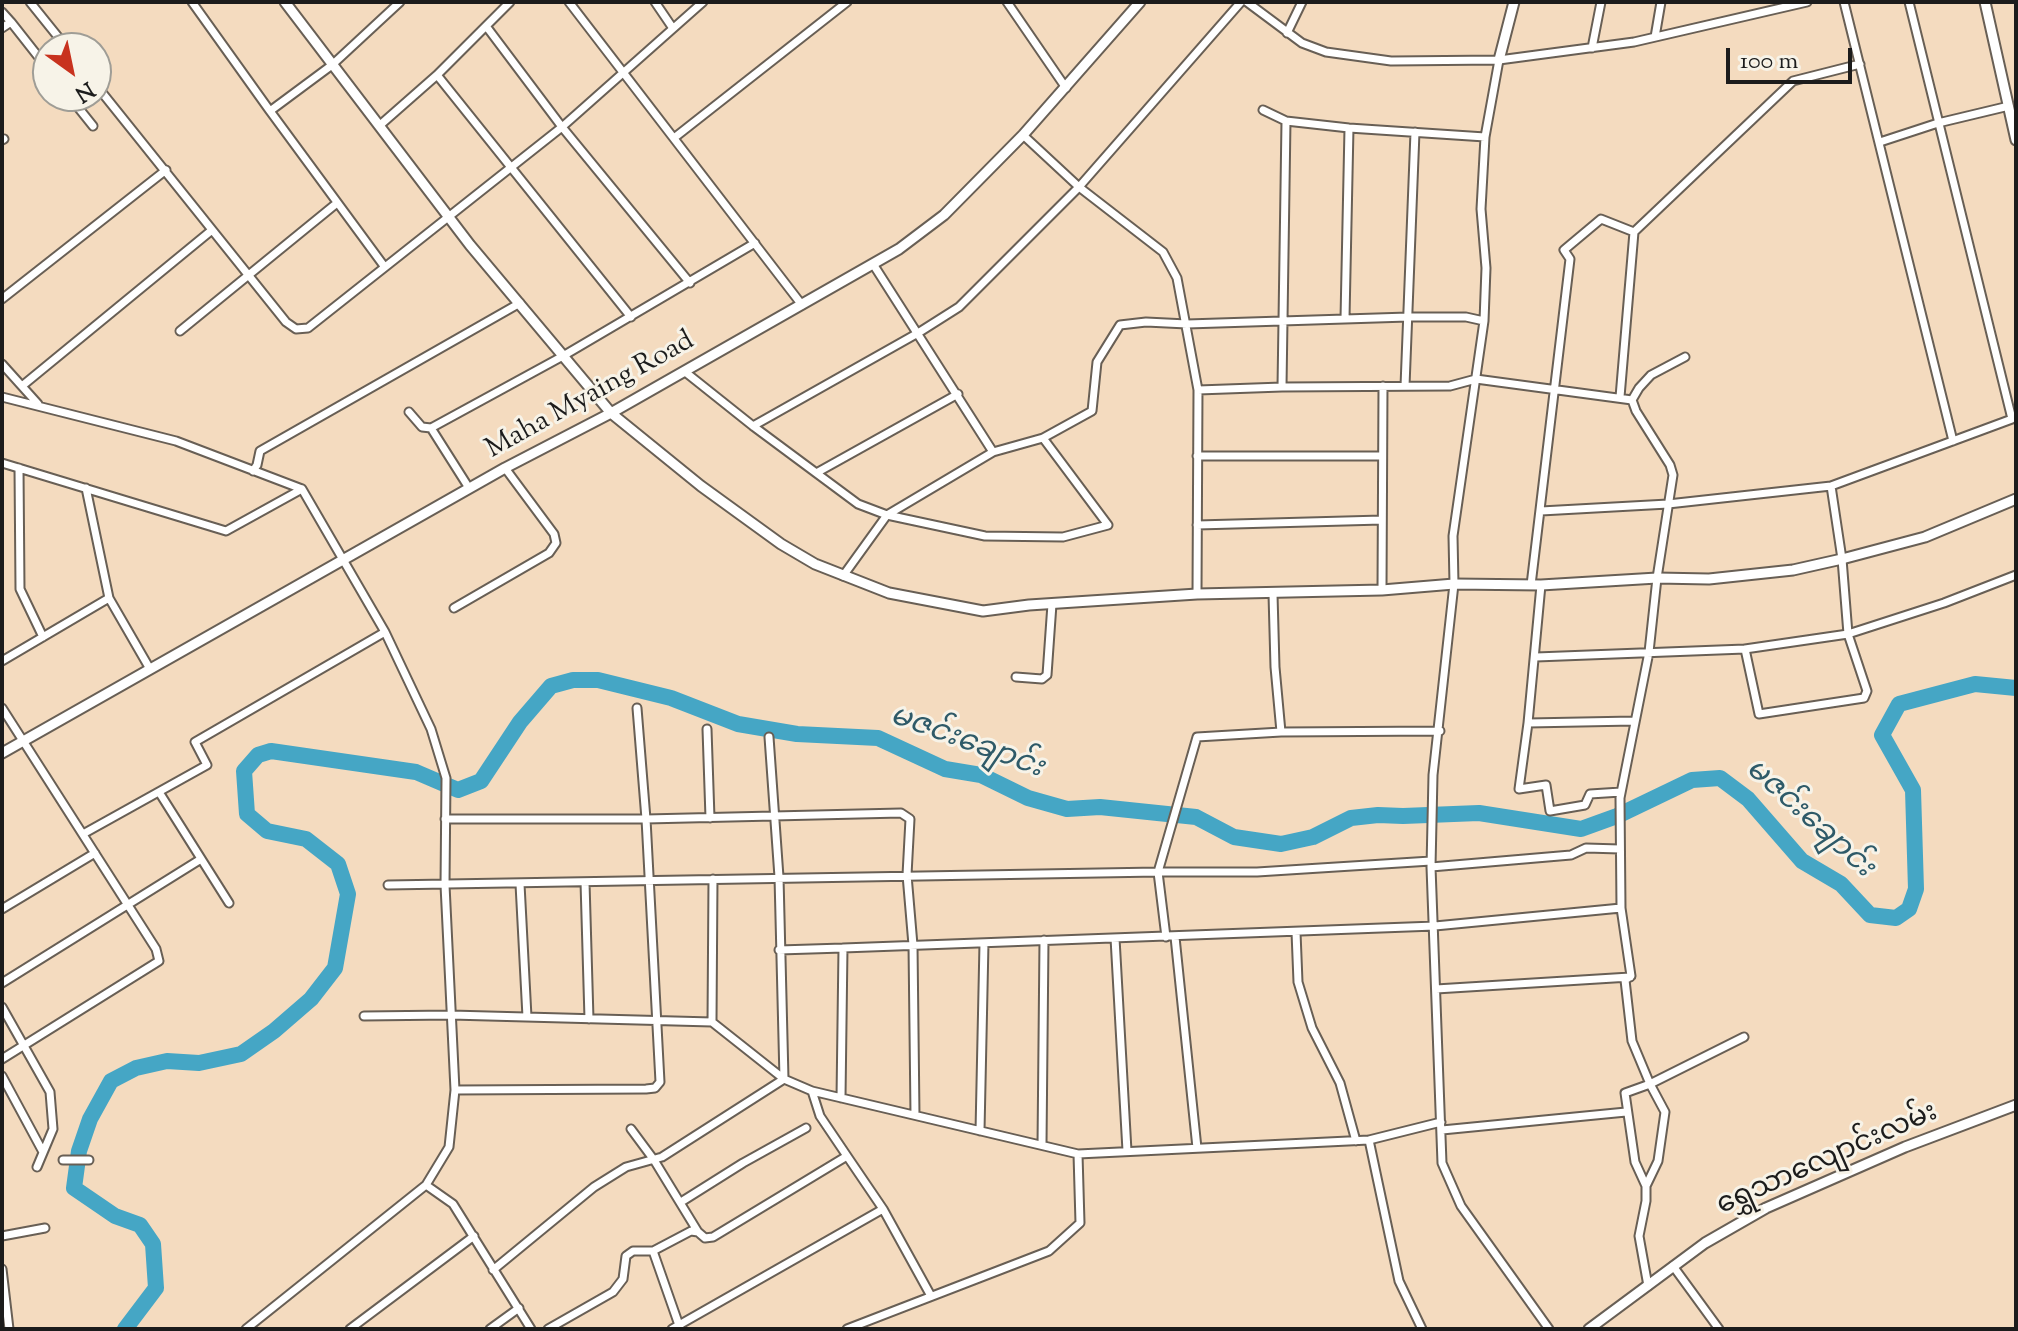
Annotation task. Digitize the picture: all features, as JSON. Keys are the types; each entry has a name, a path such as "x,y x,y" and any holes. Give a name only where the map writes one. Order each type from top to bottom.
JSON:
{"street":[{"path":"30,2 54,32"},
{"path":"192,2 384,266"},
{"path":"285,2 449,218 611,413 701,486 781,544 815,564 889,593 983,611 1197,594 1273,594 1454,584 1536,585 1723,577 1793,570 1925,537 2016,499"},
{"path":"384,2 390,11"},
{"path":"270,111 332,65 400,2"},
{"path":"379,126 437,75 510,2"},
{"path":"569,2 802,305"},
{"path":"655,2 672,27"},
{"path":"112,104 286,322 296,329 308,328 562,127 703,2"},
{"path":"674,138 847,2"},
{"path":"1007,2 1066,88"},
{"name":"Maha Myaing Road","path":"2,753 899,249 944,215 1023,135 1140,2"},
{"path":"753,426 959,307 1079,187 1241,2"},
{"path":"1247,2 1302,43 1339,54 1391,61 1499,60 1592,48 1655,37 1807,2"},
{"path":"1287,33 1302,2"},
{"path":"1514,2 1499,60 1485,137 1481,209 1486,268 1484,321 1453,536 1454,584 1433,775 1431,864 1442,1163 1461,1206 1549,1329"},
{"path":"1592,48 1601,2"},
{"path":"1655,37 1661,2"},
{"path":"1844,2 1953,441"},
{"path":"1909,2 2016,431"},
{"path":"1985,2 2016,140"},
{"path":"2,12 32,49"},
{"path":"2,28 11,22"},
{"path":"486,26 562,127 690,283"},
{"path":"1620,397 1634,232 1793,81 1860,64"},
{"path":"437,75 631,317"},
{"path":"1880,142 1938,123 2009,106"},
{"path":"1263,110 1286,121 1485,137"},
{"path":"82,112 93,126"},
{"path":"1282,387 1286,121"},
{"path":"1345,318 1349,128"},
{"path":"1405,386 1415,132"},
{"path":"1023,135 1079,187 1163,252 1177,278 1198,390 1197,594"},
{"path":"2,299 166,170"},
{"path":"180,331 337,203"},
{"path":"1621,795 1590,794 1585,805 1550,811 1546,785 1519,789 1536,657 1536,585 1541,511 1570,259 1564,250 1601,219 1634,232"},
{"path":"22,386 212,230"},
{"path":"409,412 422,427 431,428 563,356 755,243"},
{"path":"873,264 993,452"},
{"path":"253,471 260,451 520,303"},
{"path":"843,576 887,515 993,452 1043,438 1092,411 1097,362 1120,325 1408,317 1466,317 1484,321"},
{"path":"1632,400 1651,375 1685,357"},
{"path":"3,366 38,405"},
{"path":"684,371 858,504 887,515 985,536 1063,537 1108,525 1043,438"},
{"path":"1198,390 1450,386 1476,379 1632,400"},
{"path":"1382,590 1383,386"},
{"path":"818,472 958,394"},
{"path":"2,397 176,441 302,489 385,632 431,729 446,778 445,885 455,1090 449,1147 426,1185 246,1329"},
{"path":"1631,976 1621,908 1621,795 1649,652 1672,470 1632,400"},
{"path":"1541,511 1668,504 1831,486 2012,419"},
{"path":"431,428 469,488"},
{"path":"1197,456 1382,456"},
{"path":"2,463 226,531 302,489"},
{"path":"19,468 20,589 43,637"},
{"path":"454,608 549,553 556,543 554,534 505,468"},
{"path":"1745,649 1759,714 1864,698 1867,691 1848,634 1842,559 1831,486"},
{"path":"86,488 109,598 150,669"},
{"path":"1197,525 1382,520"},
{"path":"1536,657 1745,649 1848,634 1944,603 2016,575"},
{"path":"1273,594 1281,732"},
{"path":"2,661 109,598"},
{"path":"1016,677 1042,679 1047,675 1052,604"},
{"path":"83,834 207,765 195,742 385,632"},
{"path":"2,708 129,905 156,949 159,961 2,1059"},
{"path":"455,1090 655,1088 660,1082 637,708"},
{"path":"1528,723 1634,721"},
{"path":"707,729 710,818"},
{"path":"1197,1148 1170,937 1158,872 1197,737 1281,732 1440,731"},
{"path":"769,737 779,877 784,1079"},
{"path":"159,792 229,903"},
{"path":"445,818 646,819 901,813 910,819 907,875 913,945 915,1115"},
{"path":"388,885 1257,872 1571,855 1586,848 1620,849"},
{"path":"2,909 95,853"},
{"path":"2,983 201,859"},
{"path":"712,1022 713,879"},
{"path":"585,882 589,1019"},
{"path":"520,884 527,1017"},
{"path":"779,950 1435,926 1621,908"},
{"path":"1296,932 1298,982 1312,1028 1340,1083 1356,1141"},
{"path":"1115,938 1127,1151"},
{"path":"1042,1145 1044,940"},
{"path":"980,1131 984,943"},
{"path":"841,1098 843,948"},
{"path":"1436,989 1631,976"},
{"path":"1631,976 1625,980 1632,1041 1665,1112 1658,1161 1646,1186"},
{"path":"2,1007 50,1092 53,1129 37,1167"},
{"path":"364,1016 451,1015 712,1022 784,1079 812,1091 1078,1154 1356,1141 1441,1126 1626,1112"},
{"path":"1648,1286 1639,1236 1646,1186 1635,1162 1625,1093 1650,1084 1744,1037"},
{"path":"2,1076 43,1152"},
{"path":"493,1270 594,1187 626,1167 662,1157 784,1079"},
{"path":"812,1091 820,1116 883,1209 931,1296"},
{"name":"ရွှေသာလျောင်းလမ်း","path":"1589,1329 1705,1243 1766,1208 1905,1147 2016,1105"},
{"path":"681,1202 806,1128"},
{"path":"631,1129 698,1232 705,1238 713,1237 847,1156"},
{"path":"1369,1140 1399,1281 1422,1329"},
{"path":"847,1329 1049,1251 1080,1223 1078,1154"},
{"path":"63,1160 89,1160"},
{"path":"426,1185 453,1204 531,1329"},
{"path":"653,1251 677,1328 883,1209"},
{"path":"2,1236 45,1228"},
{"path":"548,1329 613,1292 623,1279 626,1256 633,1251 653,1251 691,1231 698,1232"},
{"path":"350,1329 474,1236"},
{"path":"1673,1266 1719,1329"},
{"path":"2,1269 9,1329"},
{"path":"490,1329 519,1308"}],"waterway":[{"name":"မဇင်းချောင်း","path":"125,1329 156,1288 153,1244 140,1225 115,1216 74,1188 79,1151 90,1119 111,1081 136,1068 167,1061 199,1063 241,1054 311,999 335,968 348,894 338,864 306,839 267,831 247,814 244,771 258,755 271,751 416,772 458,790 481,781 520,722 551,686 573,680 598,680 671,698 738,724 797,734 878,738 945,769 981,775 1028,798 1067,809 1100,807 1196,817 1234,837 1281,844 1313,837 1351,818 1378,815 1479,813 1581,829 1617,816 1692,780 1720,778 1748,799 1802,861 1841,884 1870,915 1896,918 1909,909 1916,889 1913,790 1882,735 1899,704 1975,684 2016,688"}]}
